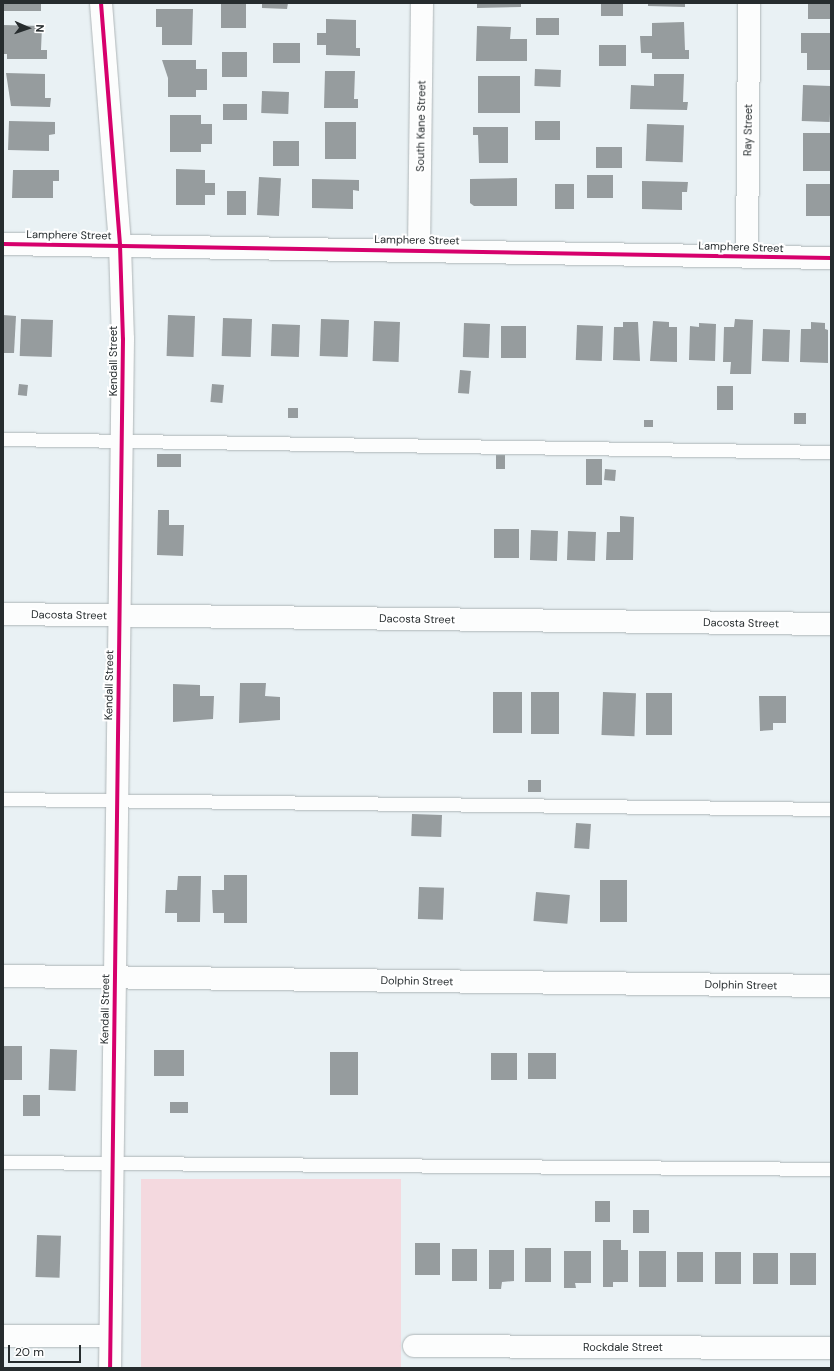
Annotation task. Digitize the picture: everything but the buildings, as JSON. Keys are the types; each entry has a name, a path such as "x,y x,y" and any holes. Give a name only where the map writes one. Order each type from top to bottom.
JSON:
{"street":[{"name":"Kendall Street","path":"101,3 120,245 122,441 110,1368"},
{"name":"South Kane Street","path":"419,249 422,3"},
{"name":"Ray Street","path":"747,256 749,3"},
{"name":"Lamphere Street","path":"3,244 419,249 831,258"},
{"name":"Dacosta Street","path":"3,614 831,624"},
{"name":"Dolphin Street","path":"3,976 831,986"},
{"path":"3,1336 110,1336"},
{"name":"Rockdale Street","path":"414,1346 831,1348"}],"lane":[{"path":"3,439 831,452"},
{"path":"3,799 831,809"},
{"path":"3,1162 831,1169"}],"shaded area":[{"path":"141,1179 401,1179 401,1368 141,1368"}],"cycle path":[{"path":"101,3 120,245 123,339 110,1368"},
{"path":"3,244 831,258"}]}
